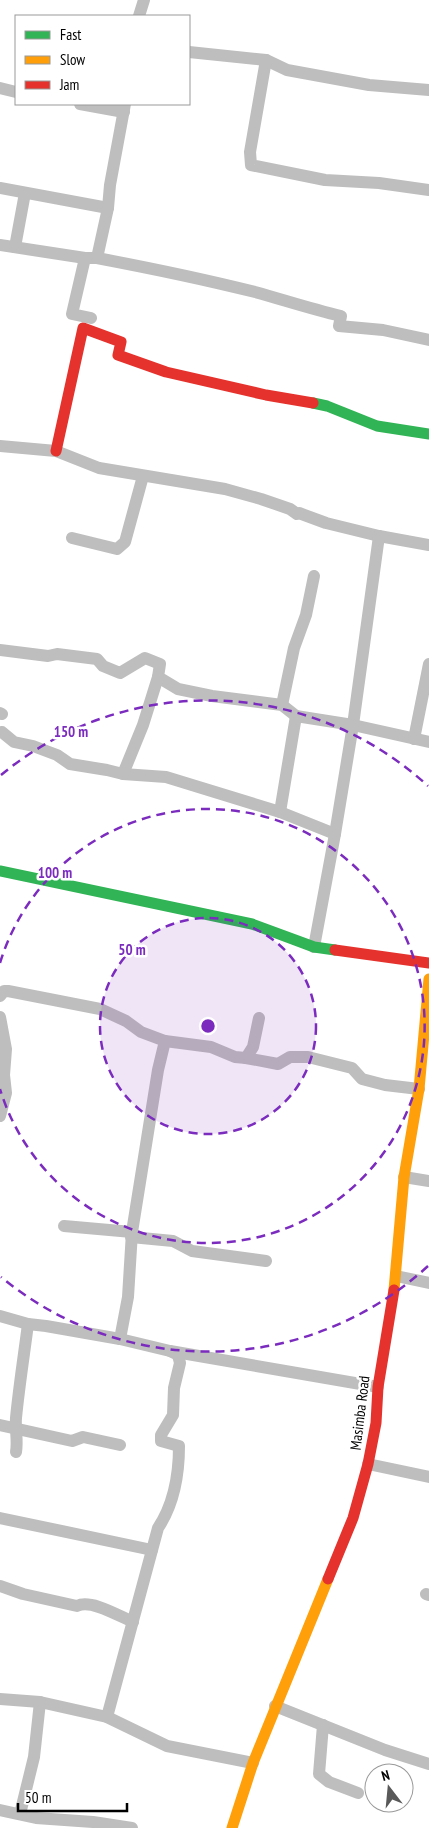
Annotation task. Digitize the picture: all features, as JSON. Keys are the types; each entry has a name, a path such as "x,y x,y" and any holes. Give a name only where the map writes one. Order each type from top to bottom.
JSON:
{"street":[{"path":"139,15 144,0"},
{"path":"190,52 266,60 287,70 369,85 429,90"},
{"path":"266,60 250,152 251,165 325,180 379,183 429,190"},
{"path":"0,88 15,92"},
{"path":"91,105 124,108 110,185 108,208 72,314 91,318"},
{"path":"0,188 108,208"},
{"path":"15,247 25,194"},
{"path":"0,245 91,258 169,272 341,316 339,326 383,330 429,340"},
{"path":"56,451 83,328 121,342 118,355 166,372 266,395 327,406 378,426 429,434"},
{"path":"0,446 56,451 100,468 225,489 261,499 290,509 297,514 299,513 326,523 379,536 429,545"},
{"path":"72,538 117,549 121,546 125,542 143,476"},
{"path":"314,947 353,725 379,536"},
{"path":"282,706 294,648 306,616 314,576"},
{"path":"0,650 48,656 57,654 97,660 103,666 120,673 145,658 160,664 158,677 143,725 123,774"},
{"path":"414,739 429,664"},
{"path":"158,677 178,688 186,690 247,702 282,706 296,716 353,725 429,742"},
{"path":"280,812 296,716"},
{"path":"2,732 14,742 34,746 57,754 70,764 123,774 166,778 280,812 335,834"},
{"path":"0,871 252,924 314,947 429,963"},
{"name":"Masimba Road","path":"232,1828 253,1763 275,1706 353,1518 368,1464 376,1423 378,1387 396,1276 404,1177 419,1089 429,979"},
{"path":"0,996 8,991 100,1009 126,1021 141,1032 165,1042 210,1047 235,1057 278,1064 290,1057 308,1058 352,1068 362,1079 385,1085 419,1089"},
{"path":"0,1017 6,1048 4,1075 6,1093 0,1116"},
{"path":"246,1058 253,1048 259,1018"},
{"path":"120,1339 128,1297 131,1234 158,1070 165,1042"},
{"path":"404,1177 429,1181"},
{"path":"64,1226 173,1241 192,1251 266,1261"},
{"path":"396,1276 429,1283"},
{"path":"0,1316 28,1324 120,1339 170,1350 378,1387"},
{"path":"16,1452 18,1438 15,1428 28,1324"},
{"path":"107,1717 158,1528 167,1515 177,1478 179,1446 161,1440 161,1435 174,1415 174,1388 180,1363 178,1355 170,1350"},
{"path":"0,1425 72,1441 83,1437 120,1445"},
{"path":"368,1464 429,1477"},
{"path":"0,1518 152,1550"},
{"path":"0,1586 23,1594 77,1606 83,1603 96,1606 133,1622"},
{"path":"0,1699 40,1702 107,1717 167,1746 253,1763"},
{"path":"20,1814 34,1757 40,1702"},
{"path":"275,1706 385,1750 429,1764"},
{"path":"323,1725 319,1774 329,1782 358,1793"},
{"path":"0,1810 20,1814 36,1823 93,1822 132,1828"}],"traffic: fast":[{"path":"313,403 327,406 377,426 429,434"},
{"path":"0,871 252,924 314,947 335,950"}],"traffic: slow":[{"path":"394,1290 404,1177 419,1089 429,979"},
{"path":"232,1828 253,1763 328,1579"}],"traffic: jam":[{"path":"56,451 83,328 121,342 118,355 166,372 266,395 313,403"},
{"path":"335,950 429,963"},
{"path":"328,1579 353,1518 368,1464 376,1423 378,1387 394,1290"}]}
